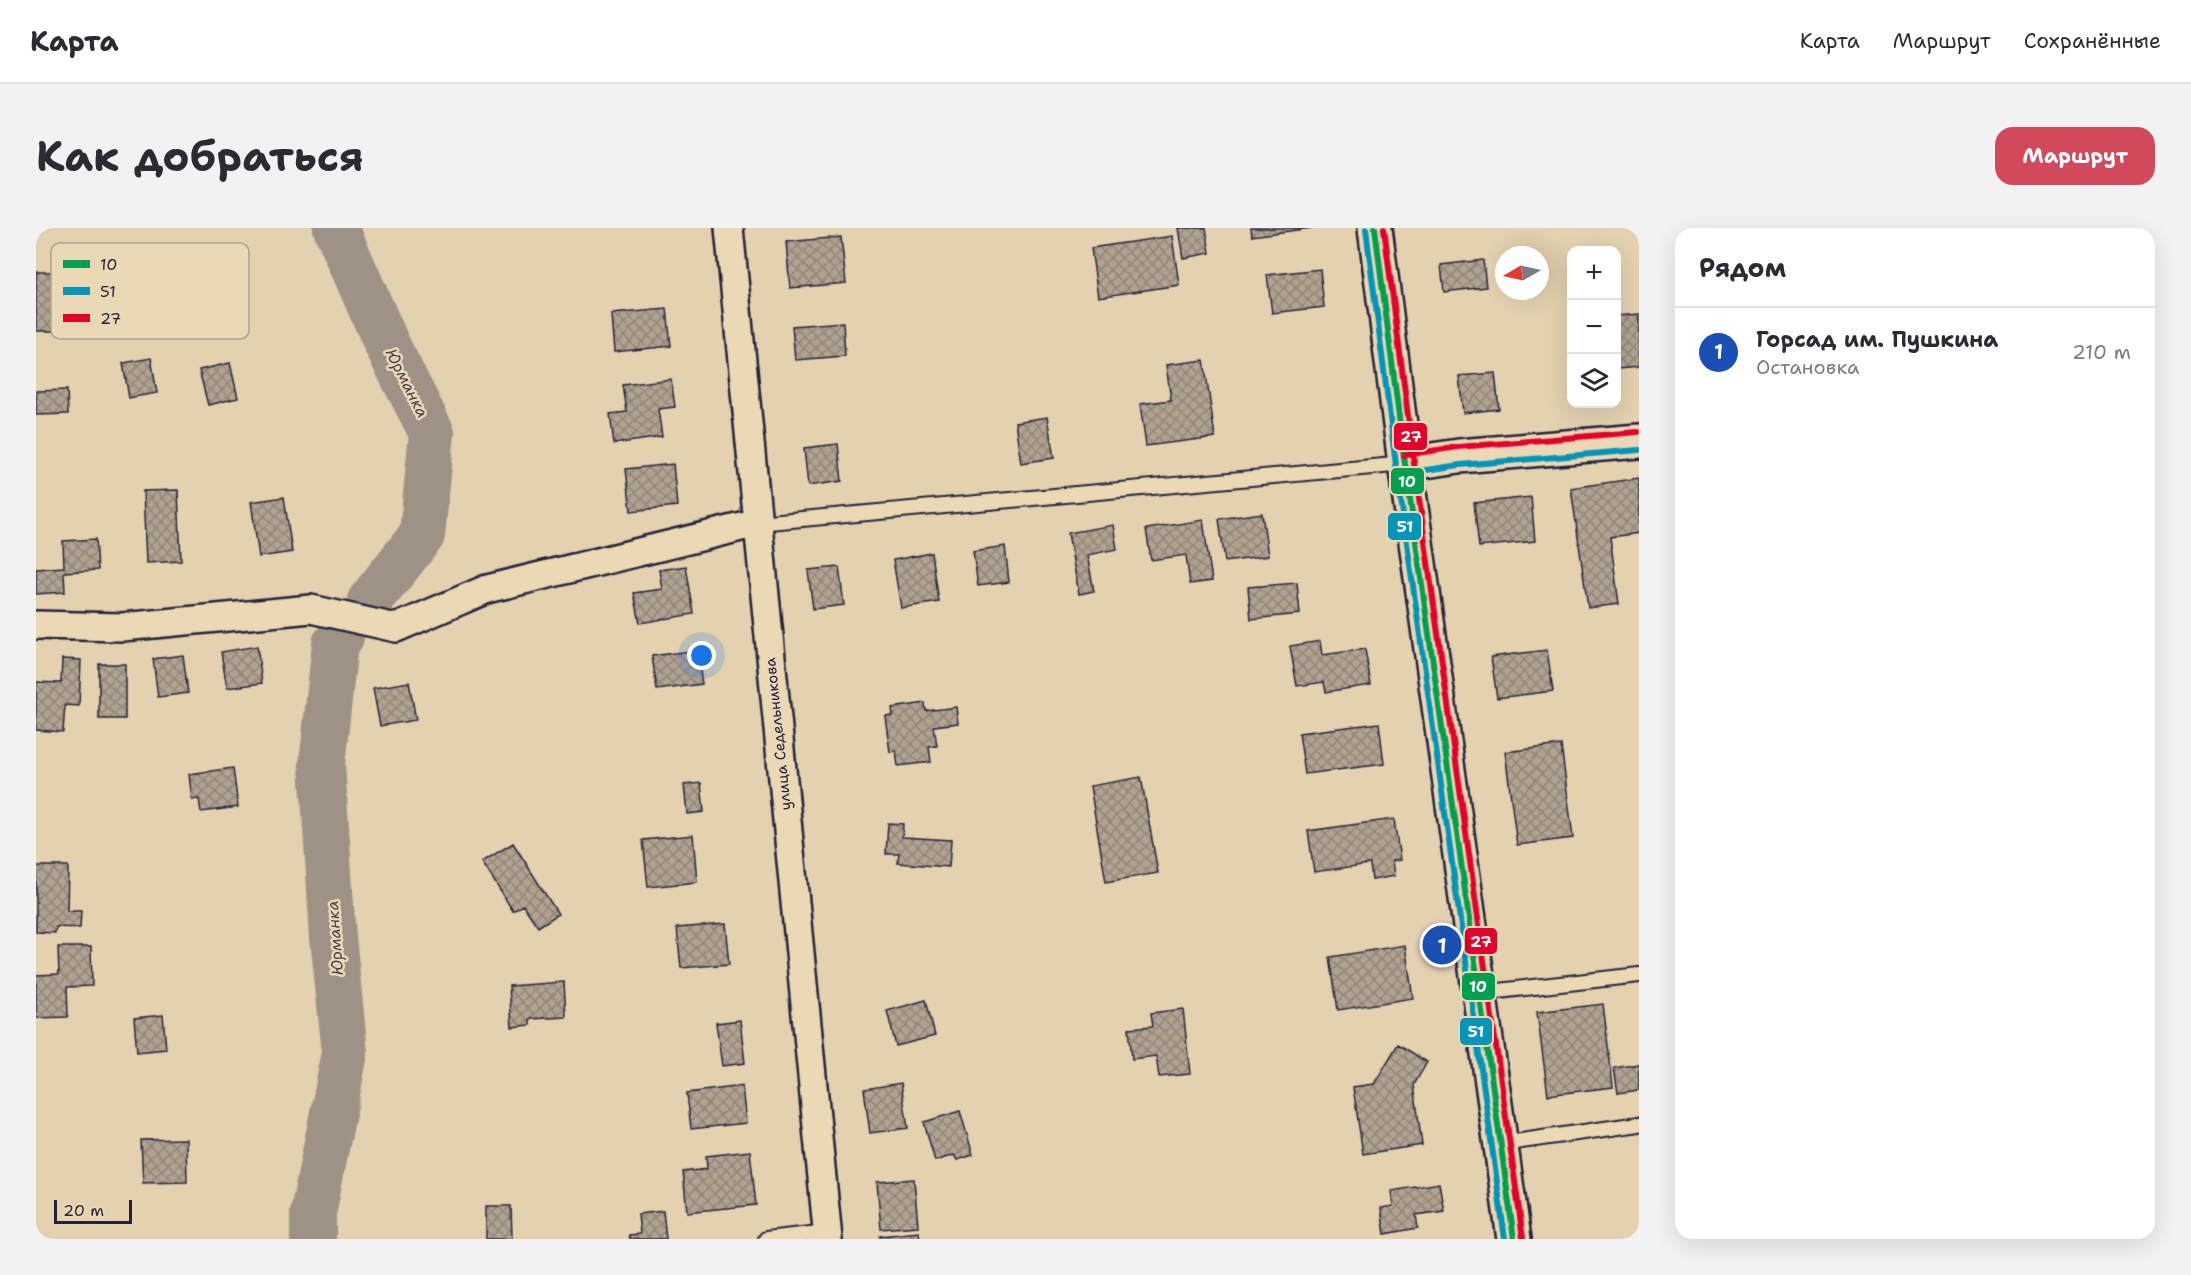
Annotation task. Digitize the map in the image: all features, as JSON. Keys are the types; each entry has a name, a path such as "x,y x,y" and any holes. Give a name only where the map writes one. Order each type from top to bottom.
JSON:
{"main road":[{"path":"1375,228 1514,1239"},
{"path":"1406,464 1459,456 1639,441"}],"street":[{"name":"улица Седельникова","path":"729,228 828,1235"},
{"path":"36,625 122,627 311,609 396,628 487,589 758,524"}],"lane":[{"path":"758,524 1406,464"},
{"path":"1480,993 1639,975"},
{"path":"1501,1144 1639,1124"},
{"path":"766,1239 828,1235"}],"building":[{"path":"1178,228 1206,228 1210,253 1183,258"},
{"path":"1251,228 1312,228 1252,236"},
{"path":"1172,236 1179,285 1098,297 1091,248"},
{"path":"841,237 846,283 790,288 786,242"},
{"path":"1483,260 1486,287 1444,292 1441,265"},
{"path":"1320,269 1324,307 1272,313 1267,275"},
{"path":"36,272 51,272 51,331 36,331"},
{"path":"667,309 671,346 614,352 611,314"},
{"path":"1639,314 1639,367 1621,369 1621,316"},
{"path":"843,322 845,356 795,360 792,326"},
{"path":"151,358 157,393 129,398 123,363"},
{"path":"1204,360 1215,437 1146,446 1140,404 1171,400 1166,365"},
{"path":"230,363 238,398 208,405 199,370"},
{"path":"1495,373 1499,409 1463,413 1459,376"},
{"path":"671,379 675,407 658,409 662,437 614,444 610,414 627,412 623,385"},
{"path":"67,390 68,414 36,415 36,391"},
{"path":"1047,417 1054,458 1021,463 1015,422"},
{"path":"838,444 842,481 808,486 804,448"},
{"path":"673,464 677,506 631,511 626,469"},
{"path":"1639,478 1639,533 1610,537 1619,604 1588,608 1571,488"},
{"path":"178,490 181,561 146,563 143,491"},
{"path":"284,497 292,552 259,557 251,502"},
{"path":"1531,497 1535,541 1479,547 1474,503"},
{"path":"1262,513 1268,556 1225,562 1219,519"},
{"path":"1203,520 1212,581 1190,584 1186,555 1151,560 1146,529"},
{"path":"1113,525 1117,549 1087,555 1094,591 1079,594 1068,533"},
{"path":"96,539 98,570 64,572 65,592 36,594 36,569 64,567 63,541"},
{"path":"1005,546 1009,582 978,586 973,551"},
{"path":"932,553 939,602 901,608 893,560"},
{"path":"686,566 694,614 640,623 634,593 662,589 659,570"},
{"path":"839,567 844,605 813,609 808,570"},
{"path":"1297,583 1300,614 1251,619 1248,587"},
{"path":"1320,641 1322,655 1365,649 1371,685 1326,692 1324,682 1297,686 1290,646"},
{"path":"257,646 262,683 227,688 221,652"},
{"path":"697,650 702,684 657,690 652,656"},
{"path":"1547,650 1553,691 1497,698 1491,657"},
{"path":"183,655 188,693 158,697 153,659"},
{"path":"62,659 81,660 79,706 65,705 63,732 36,730 36,682 61,683"},
{"path":"99,664 125,664 125,719 99,719"},
{"path":"409,682 416,720 380,726 373,688"},
{"path":"925,703 926,711 956,707 958,723 934,726 937,746 929,747 931,762 898,766 896,751 890,752 885,716 893,715 892,708"},
{"path":"1379,723 1384,764 1305,774 1299,733"},
{"path":"1561,745 1573,838 1517,845 1505,752"},
{"path":"233,768 238,807 201,812 199,799 192,800 189,774"},
{"path":"1141,777 1158,873 1106,882 1090,786"},
{"path":"701,783 704,812 687,814 684,785"},
{"path":"1394,819 1400,860 1392,861 1394,876 1372,880 1370,864 1314,872 1308,831"},
{"path":"888,823 903,824 902,837 951,840 949,867 898,863 899,854 886,854"},
{"path":"693,835 697,882 648,887 643,840"},
{"path":"513,843 558,914 538,927 523,905 513,911 482,862"},
{"path":"36,866 68,866 67,911 81,911 80,928 56,927 55,933 36,932"},
{"path":"725,924 729,964 681,968 677,928"},
{"path":"1405,945 1413,998 1338,1010 1330,957"},
{"path":"58,947 91,947 92,986 67,987 68,1017 36,1018 36,975 59,974"},
{"path":"564,982 566,1017 530,1019 530,1025 512,1027 509,986"},
{"path":"926,1000 935,1036 896,1046 887,1011"},
{"path":"1603,1004 1613,1087 1548,1095 1537,1012"},
{"path":"1183,1009 1190,1074 1159,1077 1156,1056 1132,1059 1129,1028 1153,1026 1151,1013"},
{"path":"163,1015 166,1049 137,1052 134,1018"},
{"path":"740,1020 745,1063 722,1066 716,1023"},
{"path":"1398,1044 1427,1062 1414,1085 1422,1145 1363,1154 1353,1087 1374,1084"},
{"path":"1639,1064 1639,1090 1618,1093 1614,1068"},
{"path":"901,1083 908,1128 870,1133 864,1089"},
{"path":"742,1086 746,1123 691,1129 687,1093"},
{"path":"960,1111 973,1155 957,1160 954,1155 935,1161 924,1122"},
{"path":"186,1139 187,1182 143,1183 141,1140"},
{"path":"750,1151 756,1205 687,1212 683,1172 707,1169 706,1156"},
{"path":"914,1179 918,1226 881,1229 877,1182"},
{"path":"1439,1183 1444,1211 1416,1215 1418,1228 1385,1234 1381,1208 1393,1206 1391,1191"},
{"path":"486,1206 511,1206 512,1239 486,1239"},
{"path":"663,1211 666,1239 630,1239 629,1235 640,1234 638,1214"},
{"path":"919,1232 920,1239 880,1239 880,1236"}],"waterway":[{"name":"Юрманка","path":"336,228 387,345 432,433 422,535 370,601"},
{"name":"Юрманка","path":"313,1239 313,1213 345,1053 333,937 322,764 335,644 341,637"}],"transit line":[{"name":"10","path":"1375,228 1405,464 1514,1239"},
{"name":"27","path":"1384,228 1414,463 1523,1238"},
{"name":"51","path":"1366,229 1396,465 1505,1239"},
{"name":"27","path":"1404,455 1458,447 1638,432"},
{"name":"51","path":"1406,473 1460,465 1639,450"}],"place":[{"name":"Горсад им. Пушкина","path":"1442,945"}]}
